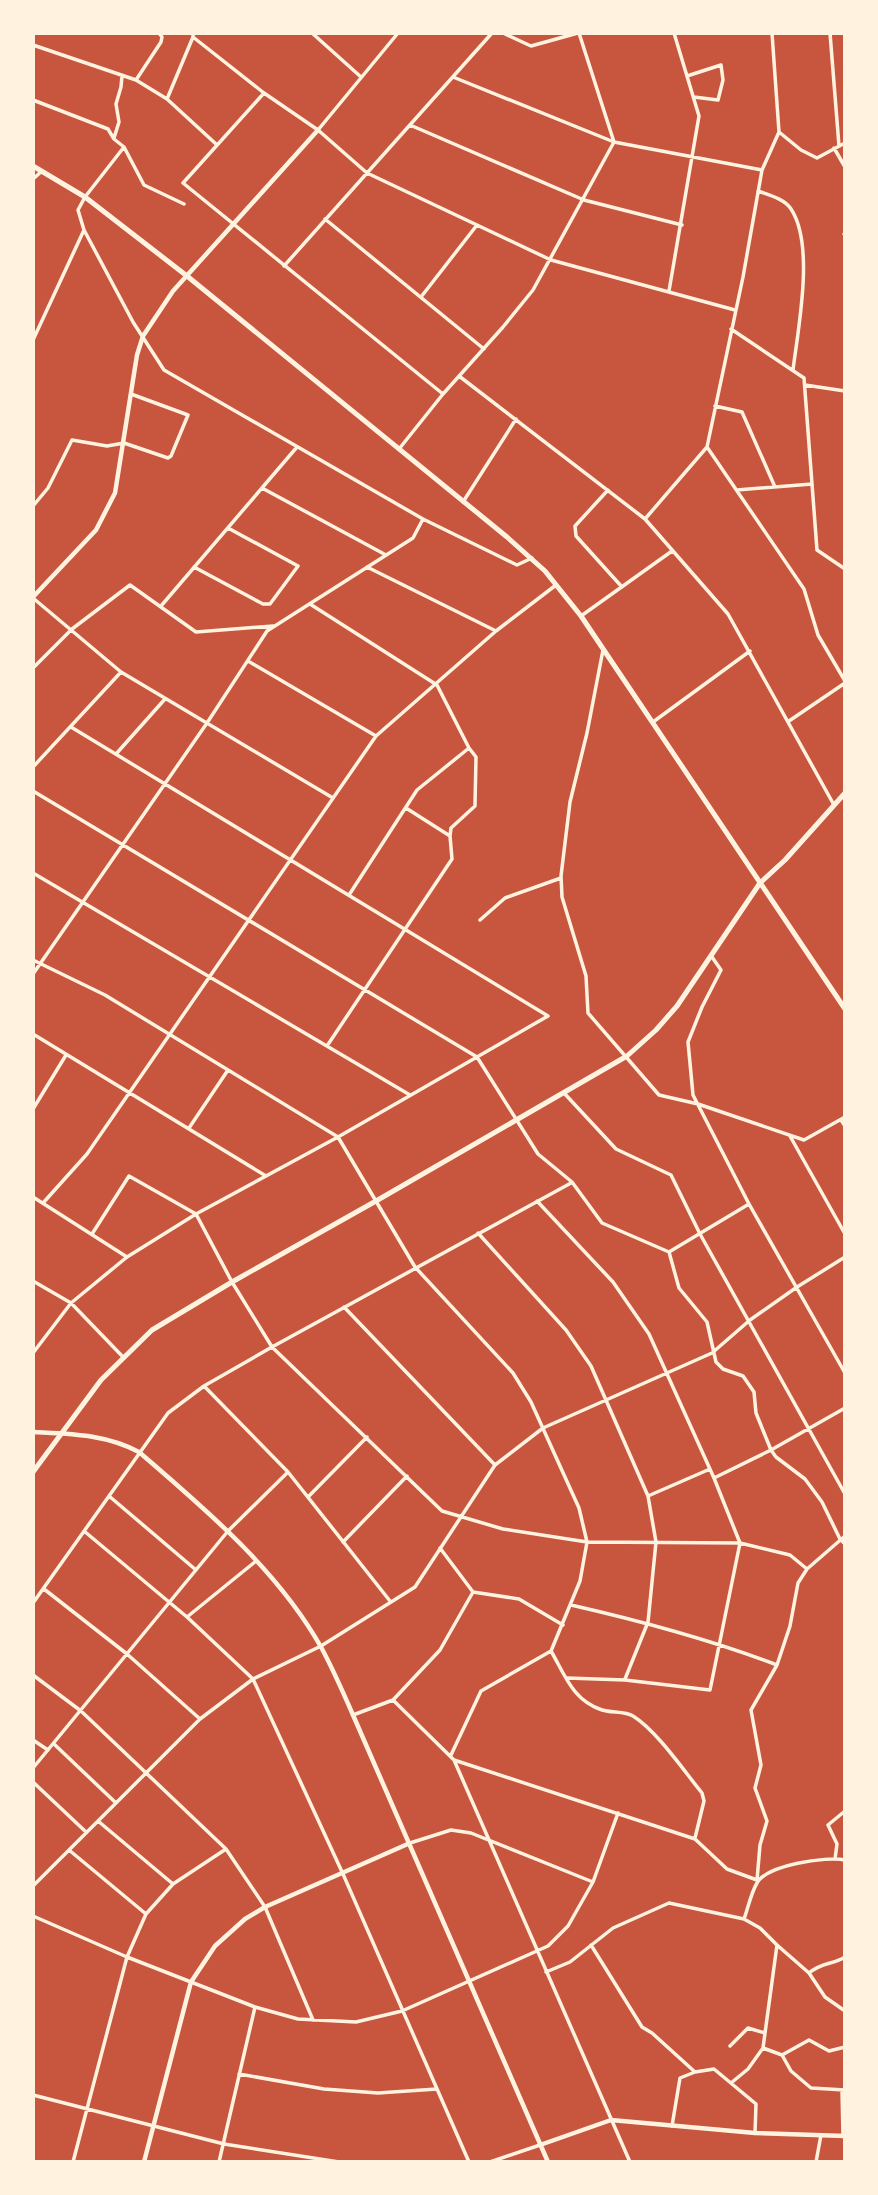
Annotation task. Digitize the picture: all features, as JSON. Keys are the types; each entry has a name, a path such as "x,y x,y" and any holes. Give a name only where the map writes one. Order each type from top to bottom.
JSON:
{"main road":[{"path":"33,166 85,197 187,276 532,558 581,616 845,1009"},
{"path":"33,1472 101,1380 152,1330 627,1056 656,1030 677,1006 760,883 845,793"}],"street":[{"path":"136,80 161,42 159,33"},
{"path":"312,33 361,77"},
{"path":"334,798 121,672 33,598 74,556 104,517 118,483 137,355 143,336 173,291 318,130 398,33"},
{"path":"284,266 492,33"},
{"path":"399,449 533,290 614,142 578,33 531,46 503,33"},
{"path":"669,291 699,116 674,33"},
{"path":"645,519 707,447 762,170 779,132 772,33"},
{"path":"830,33 839,146"},
{"path":"167,99 193,35 264,93 318,130 367,173 551,260 735,310"},
{"path":"33,45 136,80 167,99 216,144"},
{"path":"687,76 721,65 723,80 718,100 694,97"},
{"path":"114,139 119,122 116,104 122,76"},
{"path":"453,77 614,142 762,170"},
{"path":"264,93 183,183 443,394"},
{"path":"33,100 108,129 114,139 124,146 144,185 184,204"},
{"path":"410,125 584,200 682,225"},
{"path":"779,132 812,157 821,156 845,143"},
{"path":"124,146 78,209 85,230 133,322 164,370 424,519 517,565 532,558"},
{"path":"834,148 845,167"},
{"path":"33,179 43,171"},
{"path":"758,191 786,202 798,224 803,286 793,370"},
{"path":"325,219 484,349"},
{"path":"421,297 477,225"},
{"path":"33,341 85,230"},
{"path":"731,329 804,378 817,550 845,569"},
{"path":"459,376 645,519 728,614 834,805"},
{"path":"805,385 845,391"},
{"path":"33,506 48,488 72,440 107,446 124,443 167,458 171,456 188,415 131,394"},
{"path":"715,406 742,412 775,487"},
{"path":"463,502 516,419"},
{"path":"161,606 297,447"},
{"path":"707,447 804,589 818,635 845,682 789,721"},
{"path":"737,490 812,484"},
{"path":"262,488 386,555"},
{"path":"608,490 575,526 576,536 622,587"},
{"path":"33,974 207,723 267,631 414,538 424,519"},
{"path":"194,567 263,604 270,604 298,566 228,528"},
{"path":"581,616 672,551"},
{"path":"367,567 496,631"},
{"path":"33,668 72,629 130,585 196,632 275,626"},
{"path":"43,1203 87,1154 376,736 496,631 556,585"},
{"path":"310,604 437,685 469,748 477,757 475,806 451,828 452,859 327,1045"},
{"path":"603,650 570,802 561,878 562,897 586,976 588,1013 659,1094 698,1104 804,1140 843,1119 845,1126"},
{"path":"652,723 750,651"},
{"path":"248,661 376,736"},
{"path":"33,767 121,672"},
{"path":"116,754 165,699"},
{"path":"33,1353 71,1303 127,1257 196,1214 338,1137 548,1016 71,727"},
{"path":"349,895 417,790 469,748"},
{"path":"33,791 477,1057 538,1154 572,1182 602,1223 669,1252 680,1288 707,1322 716,1362 723,1369 743,1376 754,1392 756,1413 771,1450 805,1479 822,1502 845,1544"},
{"path":"406,808 450,836"},
{"path":"33,873 410,1095"},
{"path":"480,920 505,898 561,878"},
{"path":"712,957 721,970 688,1042 693,1096 749,1204 845,1373"},
{"path":"33,960 105,995 338,1137 415,1267 513,1373 543,1428 579,1508 587,1542 580,1581 551,1650 481,1691 451,1755"},
{"path":"33,1034 266,1176"},
{"path":"33,1109 66,1055"},
{"path":"189,1128 228,1070"},
{"path":"564,1093 616,1149 671,1175 700,1234 845,1494"},
{"path":"789,1135 845,1234"},
{"path":"92,1234 129,1176 196,1214 232,1282 272,1347 442,1511 503,1530 587,1542 740,1543 790,1555 807,1569"},
{"path":"33,1603 168,1413 204,1385 572,1182"},
{"path":"33,1197 127,1257"},
{"path":"537,1201 612,1282 649,1334 715,1478 740,1543 710,1690 625,1680 568,1678"},
{"path":"669,1252 749,1204"},
{"path":"478,1233 566,1330 590,1366 648,1496 656,1542 648,1622 625,1680"},
{"path":"34,1883 200,1719 253,1679 321,1646 415,1587 495,1465 543,1428 712,1353 750,1320 845,1257"},
{"path":"33,1281 71,1303 124,1357"},
{"path":"344,1307 495,1465"},
{"path":"204,1385 288,1472 391,1602"},
{"path":"715,1478 845,1408"},
{"path":"33,1432 104,1438 139,1452 228,1531 291,1602 321,1646 354,1715 548,2162"},
{"path":"308,1497 367,1437"},
{"path":"648,1496 710,1469"},
{"path":"33,1768 228,1531 288,1472"},
{"path":"343,1542 407,1476"},
{"path":"109,1496 196,1570"},
{"path":"84,1531 187,1617 253,1679 343,1874 469,2162"},
{"path":"744,1919 757,1880 760,1845 767,1821 755,1788 761,1765 751,1710 776,1665 790,1626 798,1583 807,1569 845,1536"},
{"path":"440,1548 473,1592 519,1599 563,1625"},
{"path":"187,1617 256,1560"},
{"path":"44,1589 127,1654 200,1719"},
{"path":"354,1715 393,1700 440,1650 473,1592"},
{"path":"571,1605 648,1622 721,1644 776,1665"},
{"path":"551,1650 573,1692 585,1703 603,1710 632,1715 657,1739 702,1793 705,1801 695,1839"},
{"path":"33,1675 81,1711 226,1849 265,1907 313,2021"},
{"path":"393,1700 454,1760 630,2162"},
{"path":"33,1740 48,1750"},
{"path":"54,1744 116,1803"},
{"path":"454,1760 695,1839 727,1869 757,1880"},
{"path":"33,1782 86,1832"},
{"path":"835,1859 837,1844 828,1825 845,1811"},
{"path":"33,1916 127,1957 255,2007 298,2019 356,2022 402,2011 548,1946 568,1926 593,1882 618,1813"},
{"path":"97,1821 173,1884"},
{"path":"144,2162 191,1982 215,1946 246,1919 265,1907 410,1843 451,1830 471,1833 593,1882"},
{"path":"73,2162 127,1957 146,1914 173,1884 226,1849"},
{"path":"69,1850 146,1914"},
{"path":"757,1880 788,1866 845,1860"},
{"path":"546,1972 570,1962 613,1928 669,1903 744,1919 760,1928 809,1973 825,1997 845,2011"},
{"path":"591,1945 642,2027 695,2072"},
{"path":"731,2083 748,2069 763,2048 777,1945"},
{"path":"809,1973 820,1964 836,1963 845,1957"},
{"path":"219,2162 255,2007"},
{"path":"730,2046 748,2028 765,2033"},
{"path":"782,2055 809,2040 830,2050 845,2047"},
{"path":"490,2162 611,2120 755,2133 844,2136 843,2090 811,2088 791,2071 782,2055 763,2048"},
{"path":"672,2126 680,2078 714,2069 756,2104 755,2133"},
{"path":"239,2074 324,2089 378,2092 437,2089"},
{"path":"33,2095 224,2144 339,2162"},
{"path":"816,2162 821,2135"}]}
